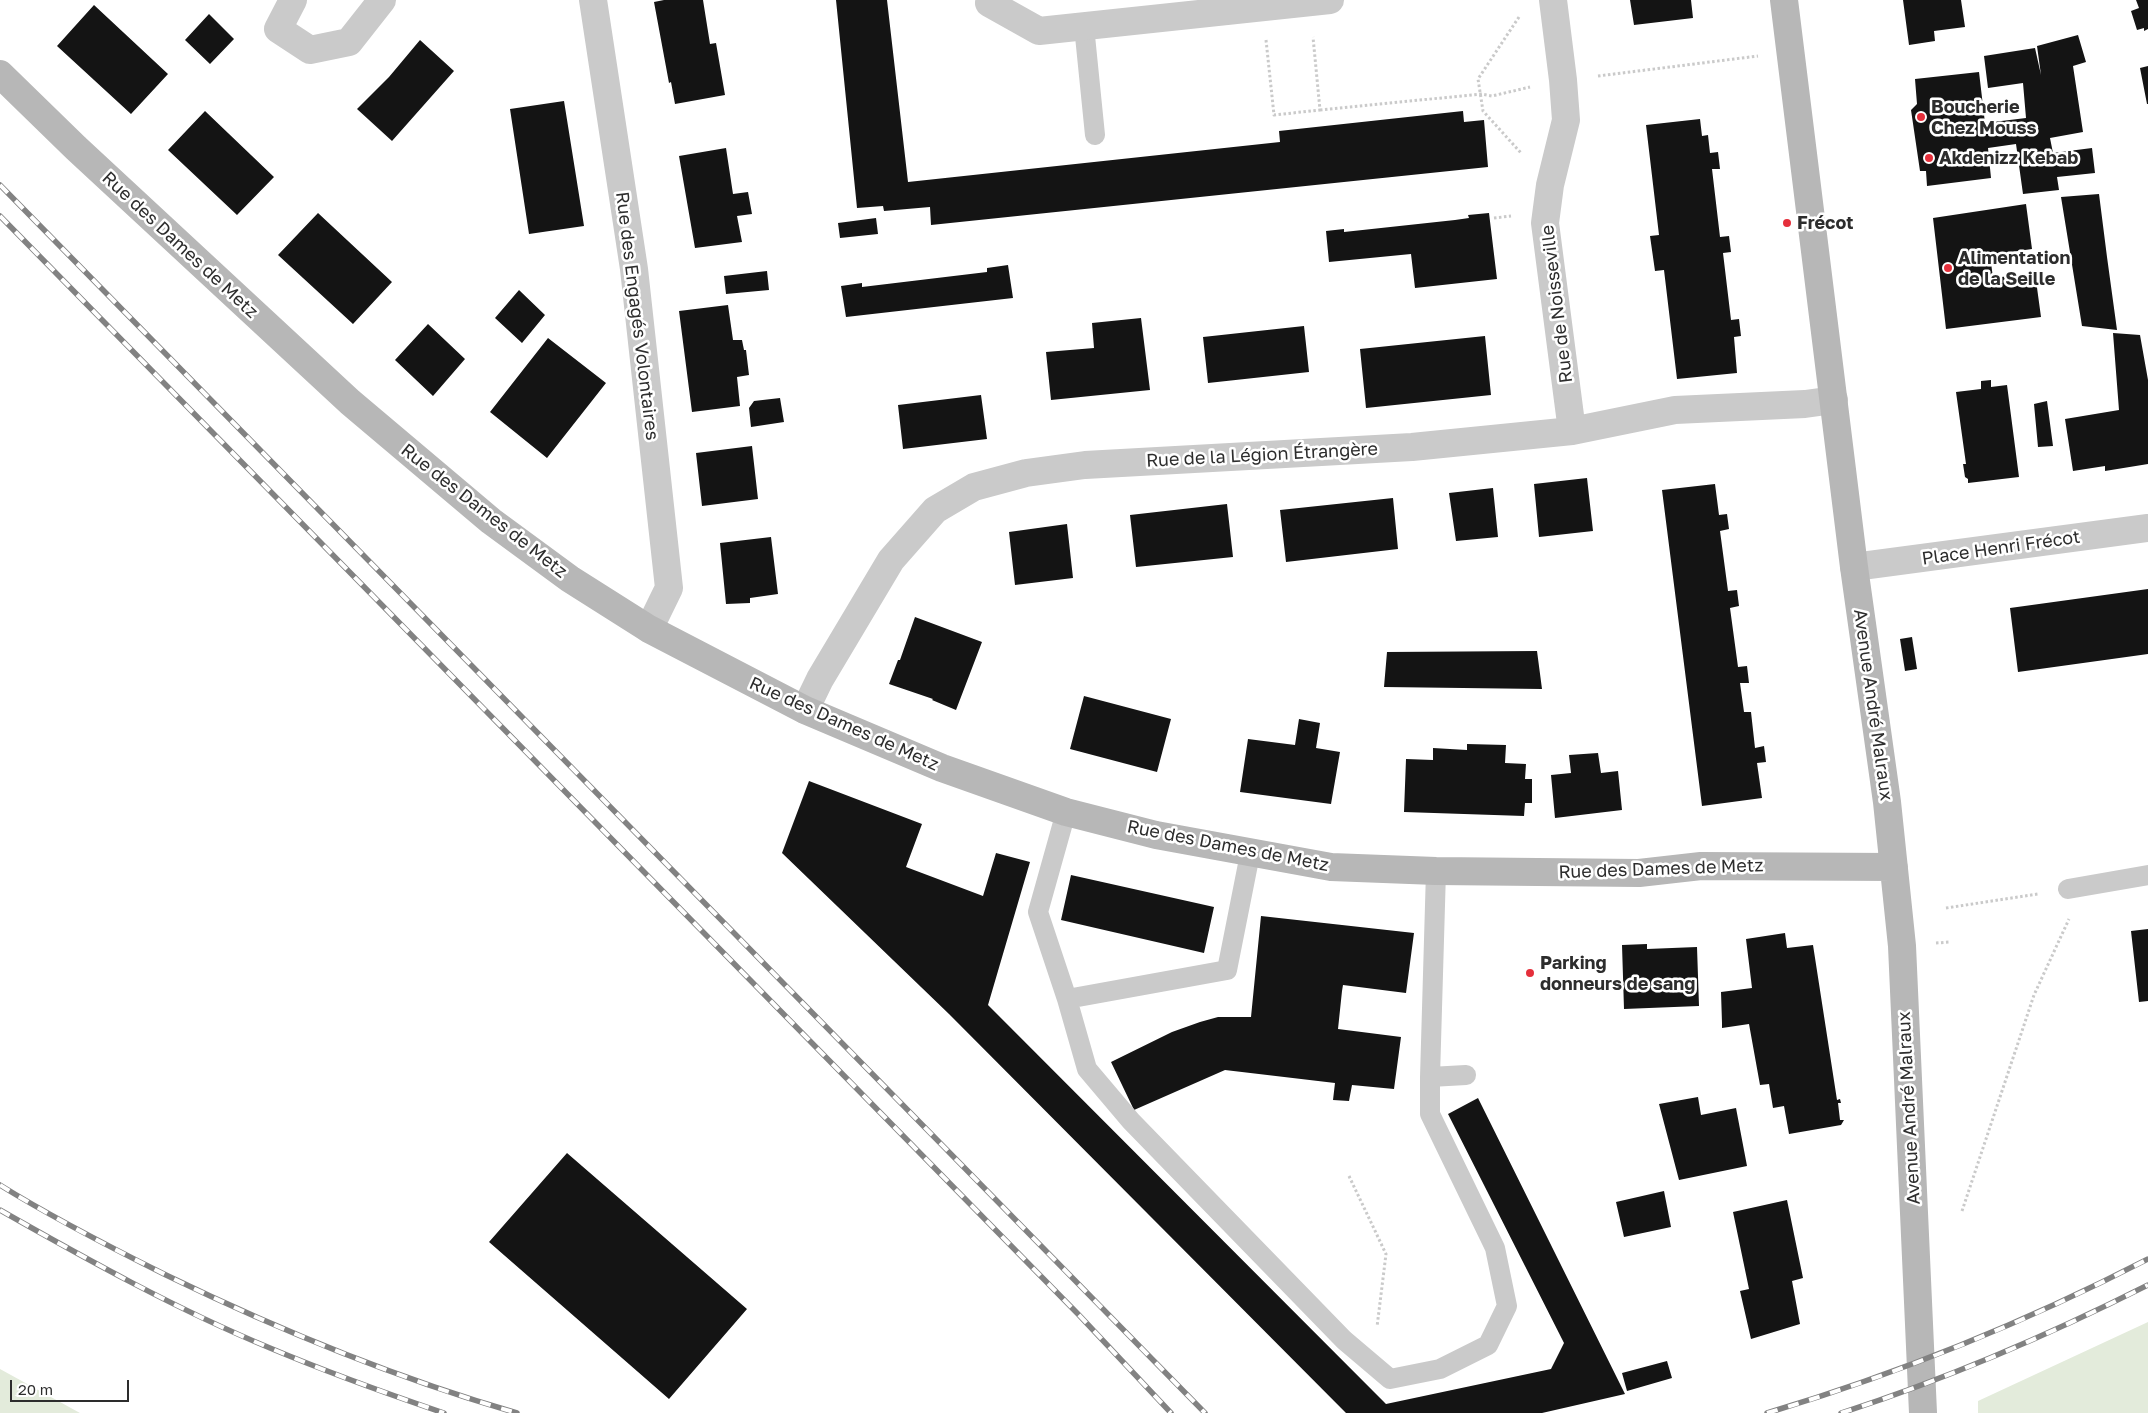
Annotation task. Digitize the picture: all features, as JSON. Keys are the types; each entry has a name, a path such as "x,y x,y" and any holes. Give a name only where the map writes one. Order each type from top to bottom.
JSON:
{"street":[{"path":"293,0 278,29 310,50 349,42 382,0"},
{"name":"Rue des Engagés Volontaires","path":"593,0 634,269 669,588 649,629"},
{"name":"Rue de Noisseville","path":"1553,0 1566,120 1550,184 1545,223 1572,431"},
{"name":"Avenue André Malraux","path":"1784,0 1854,568 1886,794 1902,946 1923,1413"},
{"path":"989,3 1039,31 1320,1"},
{"name":"Rue des Dames de Metz","path":"0,74 76,148 350,402 491,521 570,579 649,629 805,710 942,768 1066,812 1156,835 1250,854 1331,867 1436,872 1639,874 1701,866 1894,867"},
{"name":"Rue de la Légion Étrangère","path":"805,710 820,679 891,560 935,510 974,487 1026,473 1085,465 1412,447 1572,431 1675,410 1805,404 1834,400"},
{"name":"Place Henri Frécot","path":"1854,568 2148,528"}],"lane":[{"path":"1084,26 1095,135"},
{"path":"1066,812 1038,912 1067,999 1087,1069 1130,1121 1344,1340 1390,1380 1440,1369 1488,1345 1506,1306 1495,1248 1430,1114 1436,872"},
{"path":"1067,999 1227,970 1250,854"},
{"path":"2068,889 2148,875"},
{"path":"1430,1078 1466,1076"}],"path":[{"path":"1320,1 1320,110"},
{"path":"1263,8 1274,115 1481,94 1492,96 1563,80 1790,52"},
{"path":"1522,154 1483,111 1478,79 1524,10"},
{"path":"1494,218 1510,216 1515,210"},
{"path":"1946,908 2068,889 2071,914 2034,995 1962,1211"},
{"path":"1349,1176 1386,1254 1372,1364"}],"green space":[{"path":"2148,1322 2148,1413 1978,1413 1978,1401"},
{"path":"0,1369 80,1413 0,1413"}],"building":[{"path":"664,0 703,0 710,44 716,43 725,95 675,104 671,82 669,83 654,2"},
{"path":"836,0 887,0 908,182 1280,142 1279,131 1463,111 1464,122 1484,120 1488,167 931,225 930,207 884,211 883,206 857,208"},
{"path":"1630,0 1691,0 1693,18 1634,25"},
{"path":"1903,0 1961,0 1965,27 1934,31 1935,41 1909,45"},
{"path":"2136,0 2148,0 2148,29 2144,31 2144,28 2137,30 2131,11 2139,8"},
{"path":"94,5 168,74 131,114 57,46"},
{"path":"209,14 234,39 210,64 185,40"},
{"path":"2078,35 2086,62 2073,66 2083,132 2050,138 2053,153 2092,148 2095,173 2057,177 2059,190 2023,194 2016,144 1988,148 1991,178 1927,186 1926,171 1920,171 1911,110 1917,104 1915,79 1979,72 1985,123 2026,118 2023,83 1988,88 1984,56 2035,48 2041,75 2037,46"},
{"path":"420,40 454,71 392,141 357,109 389,77"},
{"path":"2148,66 2148,104 2147,104 2140,68"},
{"path":"564,101 584,226 529,234 510,109"},
{"path":"205,111 274,177 237,215 168,150"},
{"path":"1700,119 1702,136 1708,135 1710,153 1718,152 1720,169 1712,169 1720,237 1729,236 1731,252 1723,253 1731,320 1739,319 1741,336 1734,337 1737,373 1677,379 1664,270 1655,271 1650,236 1659,235 1646,125"},
{"path":"726,148 733,194 748,192 752,214 737,216 742,242 695,248 679,156"},
{"path":"2099,194 2117,330 2082,326 2061,197"},
{"path":"2026,204 2032,249 1990,255 1993,278 2035,273 2041,317 1946,329 1933,218"},
{"path":"318,213 392,282 353,324 278,255"},
{"path":"1489,213 1497,279 1415,288 1411,254 1329,262 1326,231 1344,229 1344,232 1455,220 1469,218 1468,215"},
{"path":"876,218 878,234 840,238 838,223"},
{"path":"1008,265 1013,298 846,317 841,286 862,283 862,287 987,272 987,268"},
{"path":"767,271 769,290 726,294 724,276"},
{"path":"519,290 545,315 522,343 495,318"},
{"path":"728,305 733,340 742,340 744,350 746,350 749,375 737,377 740,406 692,412 679,311"},
{"path":"1141,318 1150,390 1051,400 1046,352 1094,348 1092,323"},
{"path":"428,324 465,359 433,396 395,360"},
{"path":"1304,326 1309,372 1208,383 1203,337"},
{"path":"2113,333 2140,335 2148,380 2148,464 2105,471 2105,466 2073,471 2065,419 2119,410"},
{"path":"1485,336 1491,395 1366,408 1360,349"},
{"path":"548,338 606,383 547,458 490,412"},
{"path":"1991,380 1991,387 2007,385 2019,477 1968,483 1963,464 1966,464 1956,392 1981,389 1981,381"},
{"path":"981,395 987,439 903,449 898,405"},
{"path":"780,398 784,422 751,427 749,408 754,401"},
{"path":"2047,401 2053,446 2038,447 2034,404"},
{"path":"752,446 758,499 702,506 696,453"},
{"path":"1587,478 1593,531 1539,537 1534,484"},
{"path":"1715,484 1719,515 1727,514 1729,529 1720,531 1728,591 1737,590 1739,606 1730,608 1738,667 1747,666 1749,683 1740,683 1744,712 1751,712 1755,748 1764,746 1766,762 1757,763 1762,798 1702,806 1662,490"},
{"path":"1493,488 1498,537 1456,541 1449,493"},
{"path":"1393,498 1398,549 1286,562 1280,510"},
{"path":"1227,504 1233,557 1136,567 1130,515"},
{"path":"1067,524 1073,578 1015,585 1009,532"},
{"path":"771,537 778,594 750,598 750,603 726,604 720,543"},
{"path":"2148,589 2148,654 2018,672 2010,608"},
{"path":"915,617 982,642 956,710 933,699 889,684 898,660 900,660"},
{"path":"1912,637 1917,669 1905,671 1900,639"},
{"path":"1537,651 1542,689 1384,687 1387,652"},
{"path":"1084,696 1171,719 1157,772 1070,749"},
{"path":"1299,719 1320,723 1316,748 1340,752 1331,804 1240,792 1248,739 1295,745"},
{"path":"1467,744 1506,745 1505,763 1526,764 1525,779 1532,779 1532,803 1525,803 1524,816 1404,812 1406,759 1433,760 1433,748 1467,750"},
{"path":"1598,753 1601,773 1618,771 1622,810 1555,818 1551,775 1571,773 1569,755"},
{"path":"809,781 922,824 906,867 983,896 996,853 1030,862 988,1005 1386,1404 1551,1369 1564,1343 1448,1114 1478,1098 1625,1394 1542,1413 1346,1413 949,1014 782,853"},
{"path":"1071,875 1214,907 1204,953 1061,920"},
{"path":"1261,916 1414,933 1406,993 1343,985 1342,991 1338,1029 1401,1037 1394,1089 1352,1085 1349,1101 1333,1100 1335,1083 1225,1070 1134,1110 1111,1062 1172,1032 1200,1022 1218,1017 1251,1017"},
{"path":"2148,929 2148,1001 2139,1002 2131,931"},
{"path":"1785,933 1787,948 1813,945 1837,1100 1840,1099 1841,1103 1838,1103 1840,1120 1844,1120 1841,1125 1789,1134 1784,1106 1773,1108 1769,1084 1760,1085 1749,1024 1722,1028 1721,992 1752,988 1746,939"},
{"path":"1647,944 1647,949 1697,947 1699,1006 1624,1009 1622,945"},
{"path":"1698,1097 1701,1115 1736,1108 1747,1166 1679,1180 1659,1104"},
{"path":"567,1153 747,1309 669,1399 489,1242"},
{"path":"1664,1191 1671,1227 1624,1237 1616,1202"},
{"path":"1787,1200 1803,1278 1792,1281 1800,1324 1751,1339 1740,1291 1749,1289 1733,1212"},
{"path":"1667,1361 1672,1378 1627,1391 1622,1373"}],"railway":[{"path":"0,185 1205,1413"},
{"path":"0,216 1078,1314 1171,1413"},
{"path":"0,1185 40,1209 166,1275 295,1334 338,1352 427,1384 517,1413"},
{"path":"0,1210 133,1283 235,1333 335,1374 444,1413"},
{"path":"1767,1413 1817,1398 1914,1364 2055,1304 2148,1259"},
{"path":"1841,1413 1959,1371 2035,1339 2148,1285"}],"place":[{"name":"Boucherie Chez Mouss","path":"1921,117"},
{"name":"Akdenizz Kebab","path":"1929,158"},
{"name":"Frécot","path":"1787,223"},
{"name":"Alimentation de la Seille","path":"1948,268"},
{"name":"Parking donneurs de sang","path":"1530,973"}]}
